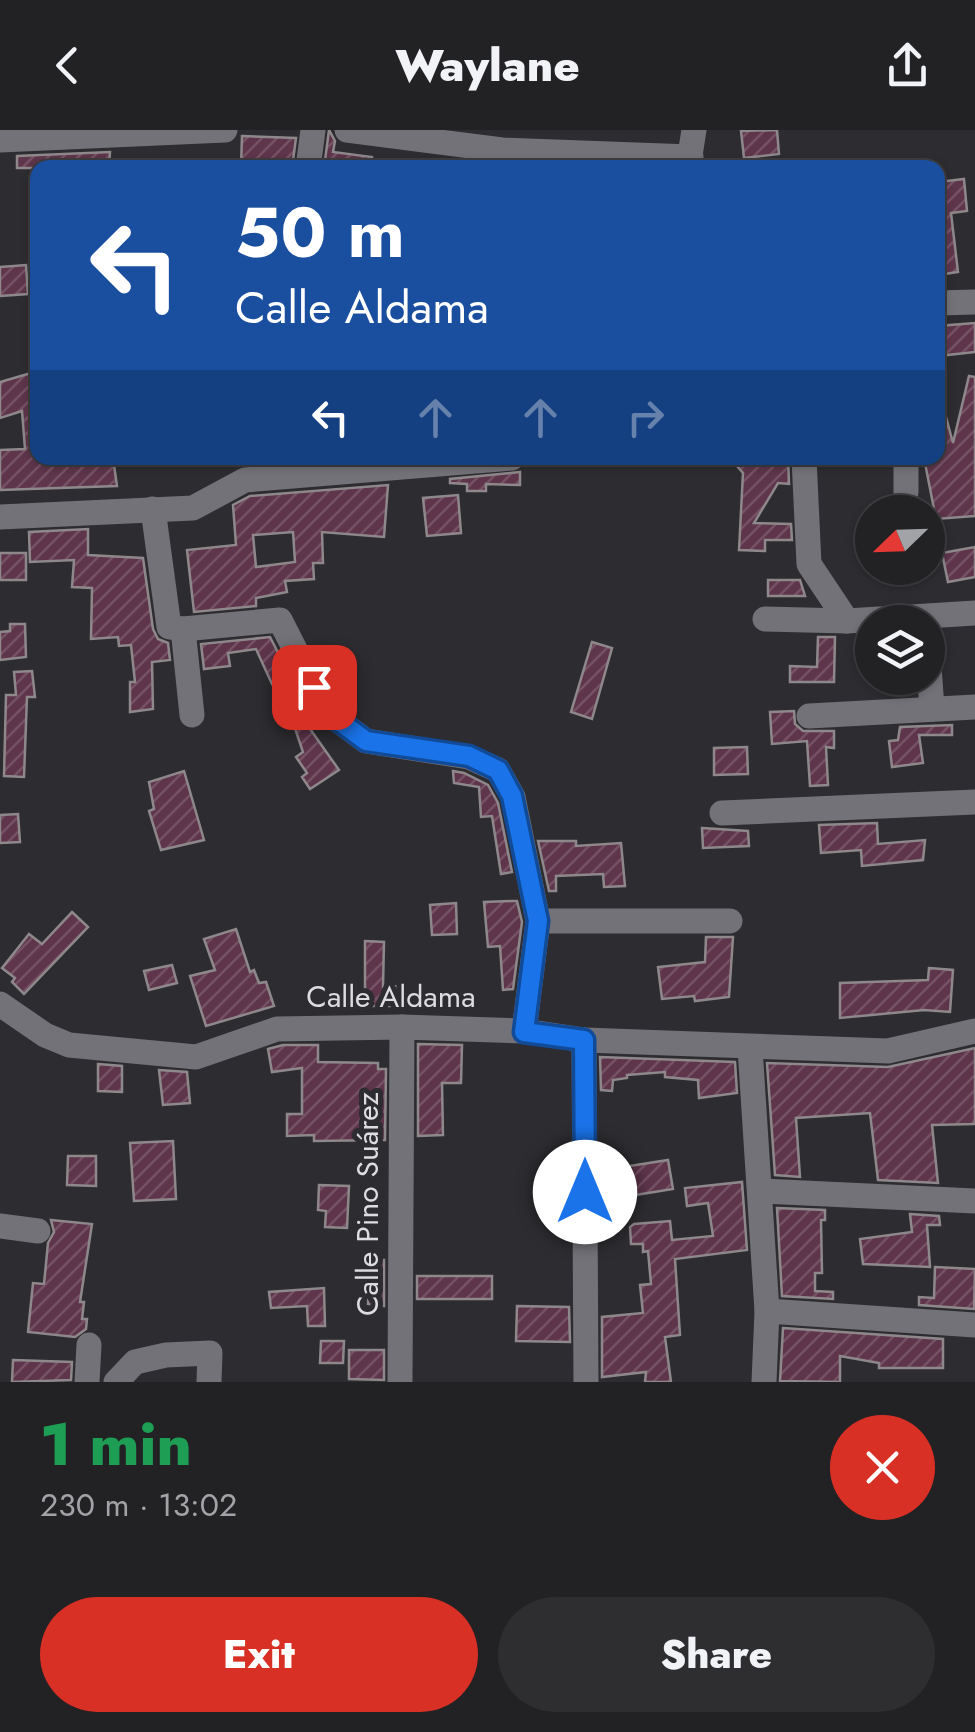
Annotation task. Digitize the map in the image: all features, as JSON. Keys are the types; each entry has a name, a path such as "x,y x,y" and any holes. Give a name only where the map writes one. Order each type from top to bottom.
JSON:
{"street":[{"path":"0,140 225,130"},
{"path":"309,160 313,130"},
{"path":"346,130 502,150 658,160"},
{"path":"689,160 694,130"},
{"path":"945,304 975,302"},
{"path":"0,518 193,508 248,468 327,465"},
{"path":"804,465 809,564 847,620"},
{"path":"906,465 906,492"},
{"path":"153,509 169,627 280,620 314,687 339,721 366,741 469,756 498,770 512,796 538,921 524,1032"},
{"path":"945,617 975,613"},
{"path":"765,619 855,620"},
{"path":"182,629 192,715"},
{"path":"931,695 932,710"},
{"path":"809,716 975,707"},
{"path":"722,812 975,802"},
{"path":"538,921 730,921"},
{"name":"Calle Aldama","path":"0,1004 68,1045 196,1057 277,1029 402,1027 524,1032 584,1040 888,1051 975,1031"},
{"name":"Calle Pino Suárez","path":"400,1382 402,1027"},
{"path":"584,1040 586,1382"},
{"path":"750,1048 767,1310 764,1382"},
{"path":"760,1191 975,1201"},
{"path":"0,1226 38,1230"},
{"path":"767,1310 975,1325"},
{"path":"87,1382 89,1345"},
{"path":"116,1382 135,1362 166,1354 210,1353 210,1382"}],"building":[{"path":"329,130 335,141 333,152 372,157 372,160 325,160"},
{"path":"777,130 779,154 744,158 741,131"},
{"path":"242,136 296,138 293,160 241,160"},
{"path":"110,152 110,160 30,160 30,168 17,168 17,156"},
{"path":"964,179 967,211 951,213 958,272 945,274 945,181"},
{"path":"26,265 28,294 0,296 0,267"},
{"path":"975,323 975,352 945,355 945,325"},
{"path":"30,373 30,465 114,465 117,486 0,490 0,450 25,449 22,411 0,418 0,382"},
{"path":"969,376 975,377 975,516 945,518 945,495 931,495 925,465 945,465 945,413 953,443"},
{"path":"736,465 788,465 789,484 778,483 754,523 791,524 792,540 765,540 765,551 739,550 743,473"},
{"path":"520,472 520,485 486,484 486,491 467,491 467,484 450,483 450,479"},
{"path":"388,485 384,537 322,532 323,563 313,563 314,579 285,581 287,592 256,598 256,606 194,612 187,550 236,545 233,505 250,496","holes":["293,532 295,562 256,567 253,535"]},
{"path":"458,495 461,533 427,536 423,498"},
{"path":"88,529 88,555 143,558 153,629 158,639 168,643 170,660 152,662 153,709 130,712 130,682 135,682 131,645 119,646 118,637 91,639 92,588 72,587 74,560 30,562 29,532"},
{"path":"975,547 975,577 948,582 945,552"},
{"path":"0,553 26,553 26,580 0,580"},
{"path":"768,580 800,580 805,596 768,596"},
{"path":"10,624 25,624 26,657 0,660 0,632 10,631"},
{"path":"270,637 319,722 308,726 339,770 310,789 302,777 307,773 296,757 303,752 286,702 290,700 302,712 286,676 272,684 256,649 228,653 230,666 204,669 201,644"},
{"path":"818,637 835,637 834,682 790,682 790,666 817,667"},
{"path":"592,642 612,648 592,719 571,712"},
{"path":"32,671 35,697 27,697 24,777 4,776 6,695 16,695 14,672"},
{"path":"794,711 795,724 803,731 834,731 834,748 826,747 828,785 810,786 807,741 772,744 770,712"},
{"path":"952,725 952,735 919,735 923,763 892,767 889,741 898,740 900,727"},
{"path":"747,747 748,774 714,775 714,748"},
{"path":"184,771 204,840 161,850 149,811 154,809 149,782"},
{"path":"453,771 488,785 498,803 512,872 501,874 492,816 481,817 479,787 454,783"},
{"path":"18,814 20,842 0,843 0,815"},
{"path":"877,823 878,844 925,840 923,860 862,866 861,850 821,853 819,825"},
{"path":"702,828 748,831 749,846 703,848"},
{"path":"538,841 576,841 576,846 621,843 625,886 604,887 603,874 556,876 556,891 549,891"},
{"path":"517,901 522,922 513,989 503,990 500,946 488,947 484,902"},
{"path":"456,903 457,934 432,935 430,905"},
{"path":"72,912 88,927 24,994 12,982 15,978 2,968 29,934 42,944"},
{"path":"236,929 250,972 254,970 259,983 266,982 274,1006 206,1026 190,976 215,970 204,939"},
{"path":"706,937 733,937 729,997 662,999 658,967 705,962"},
{"path":"365,941 384,942 383,987 399,986 399,1006 365,1006"},
{"path":"172,965 177,983 149,990 144,971"},
{"path":"929,968 953,970 950,1012 924,1010 840,1018 840,983 928,980"},
{"path":"418,1044 462,1045 461,1083 442,1083 443,1135 418,1136"},
{"path":"318,1045 318,1062 378,1063 378,1069 386,1069 385,1140 314,1141 314,1135 287,1136 287,1114 302,1114 302,1068 272,1072 268,1049"},
{"path":"975,1048 975,1124 932,1125 938,1183 878,1180 870,1113 796,1118 800,1177 775,1175 767,1063 888,1067"},
{"path":"600,1057 735,1062 737,1093 699,1098 698,1080 665,1077 665,1072 627,1075 613,1080 612,1091 601,1090"},
{"path":"98,1064 122,1066 122,1092 98,1091"},
{"path":"159,1070 187,1072 190,1103 163,1105"},
{"path":"173,1141 176,1199 134,1201 130,1143"},
{"path":"68,1156 96,1156 96,1186 67,1185"},
{"path":"668,1160 673,1189 629,1196 623,1167"},
{"path":"742,1182 747,1250 675,1259 680,1335 665,1337 671,1382 645,1382 646,1372 602,1377 602,1317 643,1313 640,1285 651,1284 648,1251 643,1252 643,1244 631,1244 630,1227 670,1221 672,1240 713,1236 708,1203 687,1206 685,1188"},
{"path":"319,1185 349,1186 347,1228 325,1227 326,1211 318,1210"},
{"path":"777,1208 825,1210 825,1220 821,1220 822,1273 815,1273 815,1291 833,1292 833,1299 782,1296"},
{"path":"910,1214 939,1216 940,1225 927,1225 930,1267 863,1264 860,1239 912,1232"},
{"path":"51,1220 92,1224 80,1302 84,1302 82,1319 87,1319 86,1329 75,1337 28,1332 33,1283 44,1284 48,1243 54,1232"},
{"path":"384,1260 384,1306 368,1304 370,1261"},
{"path":"935,1267 975,1269 974,1309 919,1305 919,1297 934,1298"},
{"path":"417,1276 492,1276 492,1299 417,1299"},
{"path":"324,1288 325,1326 308,1326 307,1306 271,1308 269,1292"},
{"path":"517,1306 569,1307 570,1342 516,1341"},
{"path":"783,1328 943,1339 943,1368 879,1368 879,1363 840,1356 840,1382 780,1381"},
{"path":"321,1341 344,1341 343,1363 320,1363"},
{"path":"349,1350 384,1350 384,1380 349,1379"},
{"path":"13,1360 72,1362 71,1380 12,1382"}],"route":[{"path":"314,687 339,721 366,741 469,756 498,770 512,796 538,921 524,1032 584,1040 585,1192"}]}
